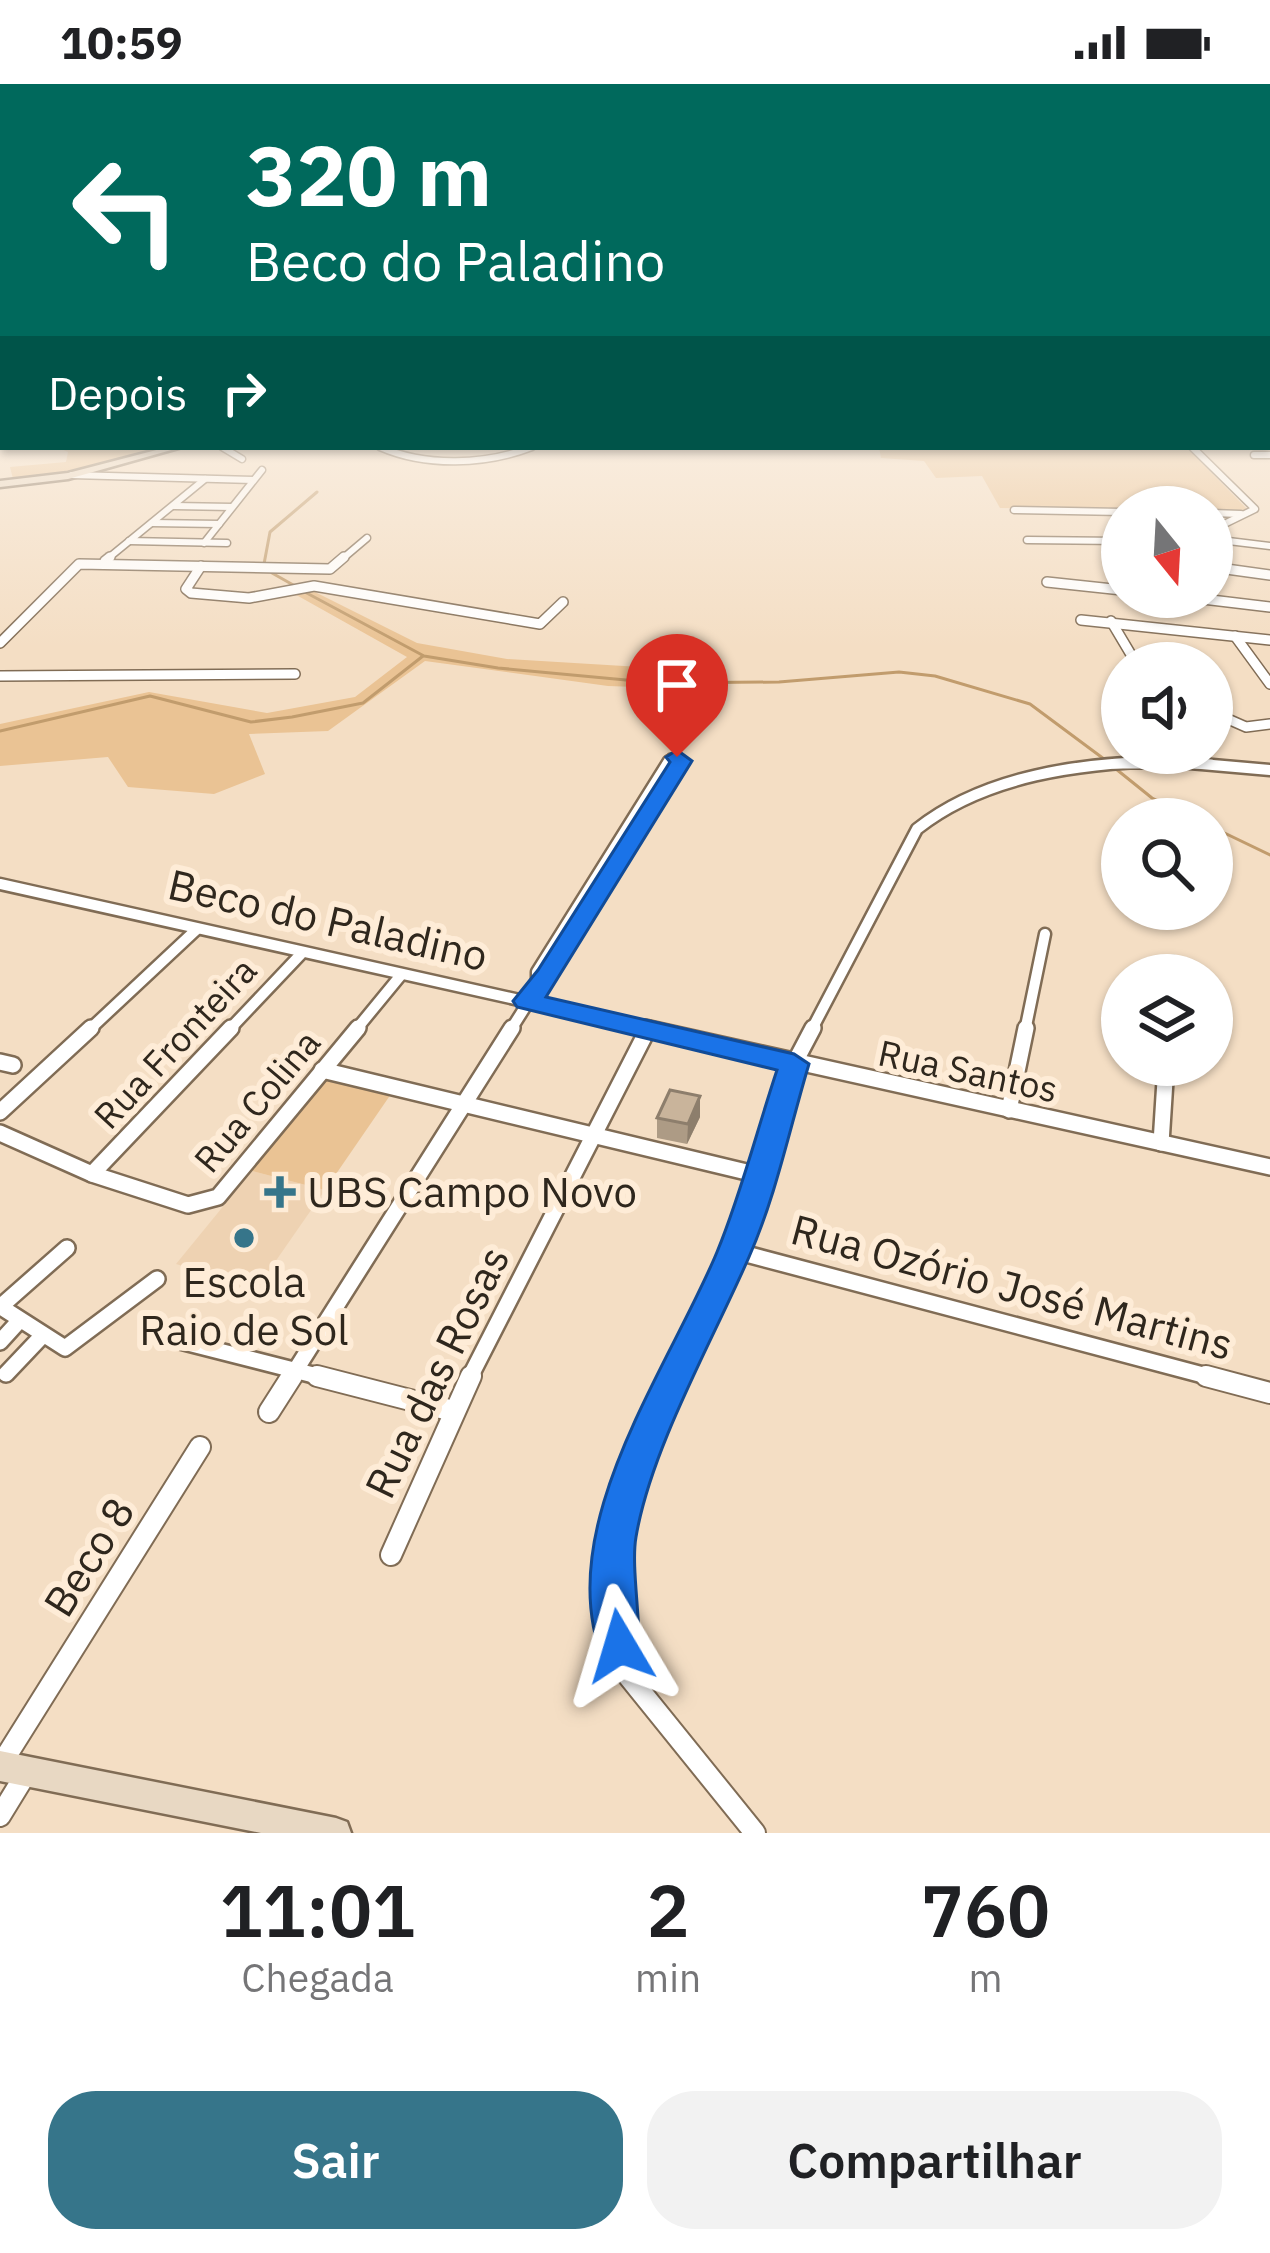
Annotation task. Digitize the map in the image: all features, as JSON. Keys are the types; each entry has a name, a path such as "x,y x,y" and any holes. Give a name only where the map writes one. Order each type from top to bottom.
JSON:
{"main road":[{"path":"9,1768 336,1833"}],"street":[{"path":"105,561 199,484"},
{"path":"205,543 251,484"},
{"path":"1230,484 1256,508 1233,522"},
{"path":"172,506 232,507"},
{"path":"1014,510 1101,512"},
{"path":"1233,514 1245,514"},
{"path":"152,523 219,524"},
{"path":"105,561 330,568 368,538"},
{"path":"1233,539 1270,546"},
{"path":"1027,540 1101,541"},
{"path":"129,541 227,543"},
{"path":"0,643 75,566 105,561 212,561"},
{"path":"201,566 186,589 190,593 249,598 314,586 540,624 563,602"},
{"path":"1233,569 1270,575"},
{"path":"1047,582 1101,588"},
{"path":"1233,603 1270,607"},
{"path":"1082,620 1270,640"},
{"path":"1111,621 1124,642"},
{"path":"1235,636 1270,684"},
{"path":"0,676 295,674"},
{"path":"1233,721 1250,728 1270,724"},
{"path":"269,1412 537,984 549,975 591,894 680,758 670,758 627,838"},
{"path":"755,1833 628,1677 611,1616 615,1536 658,1412 735,1251 794,1064 917,829 932,814 973,794 1058,775 1162,761 1270,770"},
{"name":"Beco do Paladino","path":"0,884 794,1064"},
{"path":"0,1112 197,929"},
{"path":"1009,1111 1046,934"},
{"name":"Rua Fronteira","path":"92,1174 301,954"},
{"name":"Rua Colina","path":"0,1133 92,1174 188,1205 205,1205 218,1197 401,975"},
{"name":"Rua das Rosas","path":"391,1555 453,1412 648,1029"},
{"name":"Rua Santos","path":"794,1064 1270,1167"},
{"path":"322,1070 759,1174"},
{"path":"1161,1143 1165,1086"},
{"path":"67,1248 0,1307 59,1347 74,1346 157,1279"},
{"name":"Rua Ozório José Martins","path":"735,1251 1270,1393"},
{"path":"0,1342 20,1320"},
{"path":"6,1374 43,1335"},
{"path":"180,1342 453,1412"},
{"name":"Beco 8","path":"0,1816 9,1768 200,1447"}],"shaded area":[{"path":"986,484 1224,486 1101,486 1101,509 1000,508"},
{"path":"1233,495 1248,510 1233,510"},
{"path":"307,588 417,643 507,659 723,672 722,690 608,686 425,661 328,731 249,734 265,774 214,794 128,787 108,757 0,766 0,724 149,692 267,713 355,697 407,657 291,592"},
{"path":"322,1078 391,1094 325,1190 252,1171"},
{"name":"Escola Raio de Sol","path":"252,1171 325,1190 257,1288 176,1264"}],"building":[{"path":"670,1090 700,1096 688,1124 657,1118"}],"waterway":[{"path":"264,564 270,532 317,492"},
{"path":"272,573 295,586"},
{"path":"303,591 424,656 498,668 658,683 779,682 899,672 935,676 1030,704 1101,757"},
{"path":"0,731 150,696 251,722 292,717 363,703 423,656"},
{"path":"1122,774 1152,798"},
{"path":"1233,837 1270,855"}],"place":[{"name":"UBS Campo Novo","path":"280,1192"},
{"name":"Escola Raio de Sol","path":"244,1238"}],"route":[{"path":"620,1646 611,1616 615,1536 658,1412 735,1251 794,1064 527,1001 549,975 681,761 677,757"}]}
